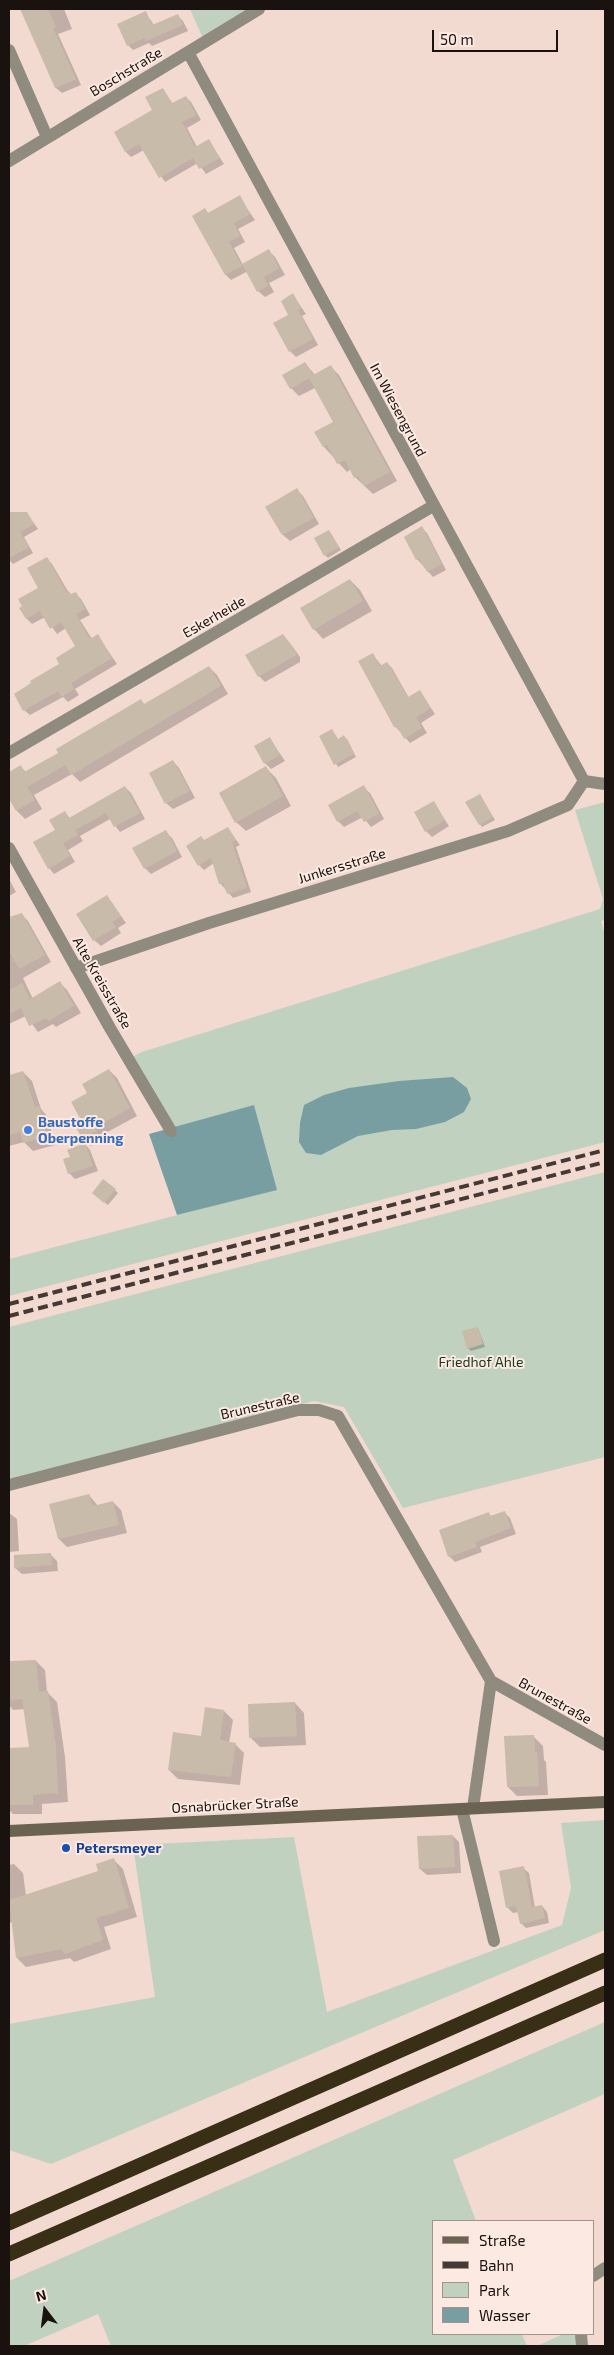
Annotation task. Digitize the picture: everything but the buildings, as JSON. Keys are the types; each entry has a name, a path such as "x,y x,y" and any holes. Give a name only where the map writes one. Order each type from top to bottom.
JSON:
{"highway":[{"path":"9,2223 605,1960"},
{"path":"9,2254 605,1993"}],"main road":[{"name":"Osnabrücker Straße","path":"9,1831 605,1802"}],"street":[{"name":"Boschstraße","path":"9,161 259,9"},
{"path":"9,50 47,137"},
{"name":"Im Wiesengrund","path":"188,52 584,781"},
{"name":"Eskerheide","path":"9,753 433,506"},
{"path":"584,781 605,784"},
{"name":"Junkersstraße","path":"76,968 219,920 508,831 568,805 584,781"},
{"name":"Alte Kreisstraße","path":"9,848 171,1131"},
{"name":"Brunestraße","path":"9,1485 298,1410 319,1410 338,1416 491,1681 605,1746"},
{"path":"491,1681 468,1808 494,1941"},
{"path":"594,2275 605,2268"}],"green space":[{"path":"190,9 254,9 204,41"},
{"path":"605,802 605,920 601,921 605,935 605,1142 9,1296 9,1259 277,1189 172,1126 130,1058 142,1052 600,909 603,899 575,810"},
{"name":"Friedhof Ahle","path":"605,1172 605,1457 403,1508 344,1407 314,1401 9,1479 9,1327"},
{"path":"605,1820 605,1930 51,2164 9,2150 9,2024 155,1997 133,1845 294,1837 327,2012 562,1925 571,1888 561,1823"},
{"path":"605,2022 605,2094 453,2160 476,2220 432,2220 432,2335 522,2335 527,2346 111,2346 98,2314 24,2346 9,2346 9,2281"},
{"path":"561,2335 576,2335 577,2346 537,2346"}],"water":[{"path":"453,1077 467,1088 471,1099 464,1112 445,1122 416,1129 392,1130 358,1136 321,1155 306,1153 299,1142 300,1123 304,1105 324,1095 349,1088 399,1081"},
{"path":"254,1105 277,1190 177,1215 149,1134"}],"railway":[{"path":"9,1304 605,1150"},
{"path":"9,1316 605,1162"}],"place":[{"name":"Baustoffe Oberpenning","path":"28,1130"},
{"name":"Petersmeyer","path":"66,1848"}]}
